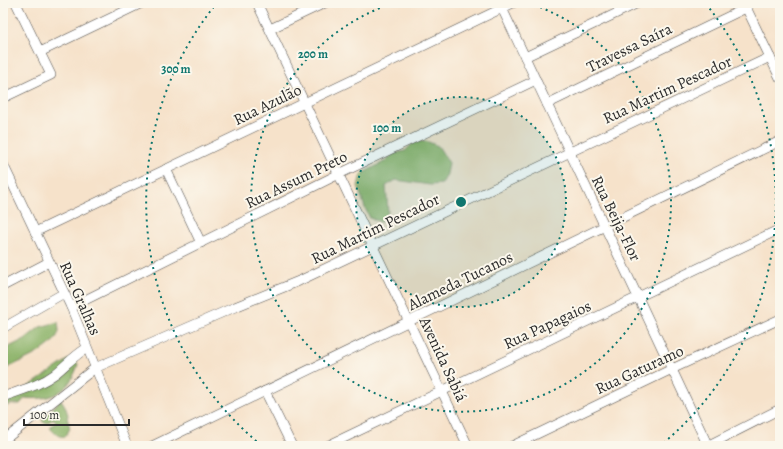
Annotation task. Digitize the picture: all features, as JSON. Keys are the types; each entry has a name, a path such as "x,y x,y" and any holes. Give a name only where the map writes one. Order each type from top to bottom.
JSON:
{"street":[{"path":"3,98 52,75 16,3"},
{"path":"40,52 142,3"},
{"name":"Avenida Sabiá","path":"257,3 468,446"},
{"path":"270,29 325,3"},
{"name":"Rua Azulão","path":"35,232 305,103 500,6 513,3"},
{"path":"525,57 638,3"},
{"path":"745,5 780,78"},
{"name":"Travessa Saíra","path":"547,104 745,5"},
{"name":"Rua Beija-Flor","path":"500,6 708,446"},
{"name":"Rua Martim Pescador","path":"3,441 95,368 235,307 300,281 770,57"},
{"name":"Rua Assum Preto","path":"70,307 339,174 536,80"},
{"name":"Alameda Tucanos","path":"152,446 780,141"},
{"name":"Rua Gralhas","path":"3,164 64,293 127,446"},
{"path":"166,169 201,243"},
{"name":"Rua Papagaios","path":"327,446 780,229"},
{"path":"3,286 49,262"},
{"path":"3,328 64,293"},
{"name":"Rua Gaturamo","path":"512,446 780,319"},
{"path":"3,397 36,385 54,374 79,352 87,348"},
{"path":"265,391 292,446"},
{"path":"708,446 780,410"}],"green space":[{"path":"426,141 438,146 449,163 447,174 442,184 430,185 396,180 386,186 388,212 381,222 370,218 358,186 361,174 384,162 393,154 405,151 414,142"},
{"path":"58,322 59,331 51,344 35,355 3,370 3,350 25,339 40,327"},
{"path":"72,357 78,364 75,373 65,387 59,392 44,398 25,398 20,404 10,404 3,409 3,398 18,394"},
{"path":"60,400 65,406 68,415 67,418 70,428 66,436 57,435 50,428 50,426 56,423 54,419 46,423 42,420"}]}
